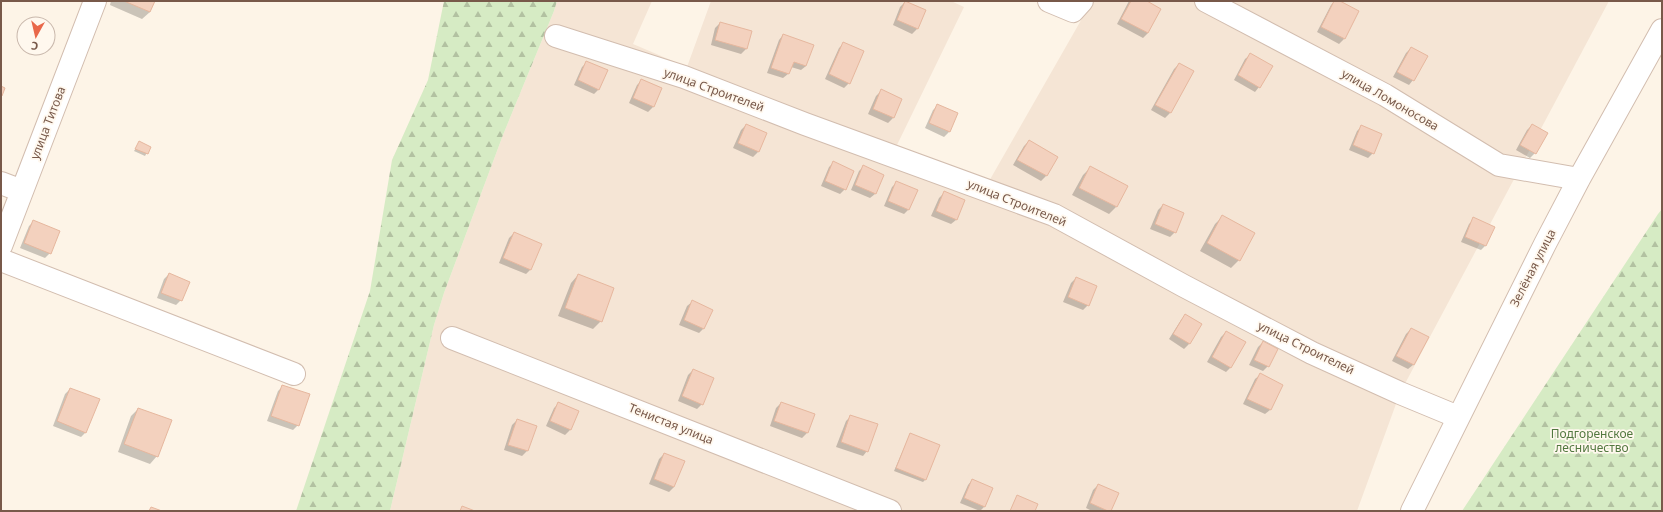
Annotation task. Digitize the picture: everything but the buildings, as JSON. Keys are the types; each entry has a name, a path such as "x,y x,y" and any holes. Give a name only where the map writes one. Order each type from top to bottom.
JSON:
{"street":[{"name":"улица Титова","path":"1,246 95,1"},
{"path":"1049,1 1073,12 1082,1"},
{"name":"улица Ломоносова","path":"1206,1 1385,95 1498,165 1579,179"},
{"name":"Зелёная улица","path":"1412,511 1579,179 1662,30"},
{"name":"улица Строителей","path":"556,36 684,77 805,124 1054,215 1191,290 1312,353 1400,393 1458,417"},
{"path":"1,183 22,191"},
{"path":"1,260 294,374"},
{"name":"Тенистая улица","path":"452,338 890,511"}],"shaded area":[{"path":"557,1 652,1 633,44 687,67 711,1 951,1 964,7 897,145 988,183 1092,1 1609,1 1400,393 1357,511 390,511 434,325 444,293 503,135"}],"green space":[{"path":"444,1 557,1 503,135 444,293 434,325 390,511 296,511 370,291 392,160 428,80"},
{"name":"Подгоренское лесничество","path":"1662,209 1662,511 1462,511 1658,214"}]}
